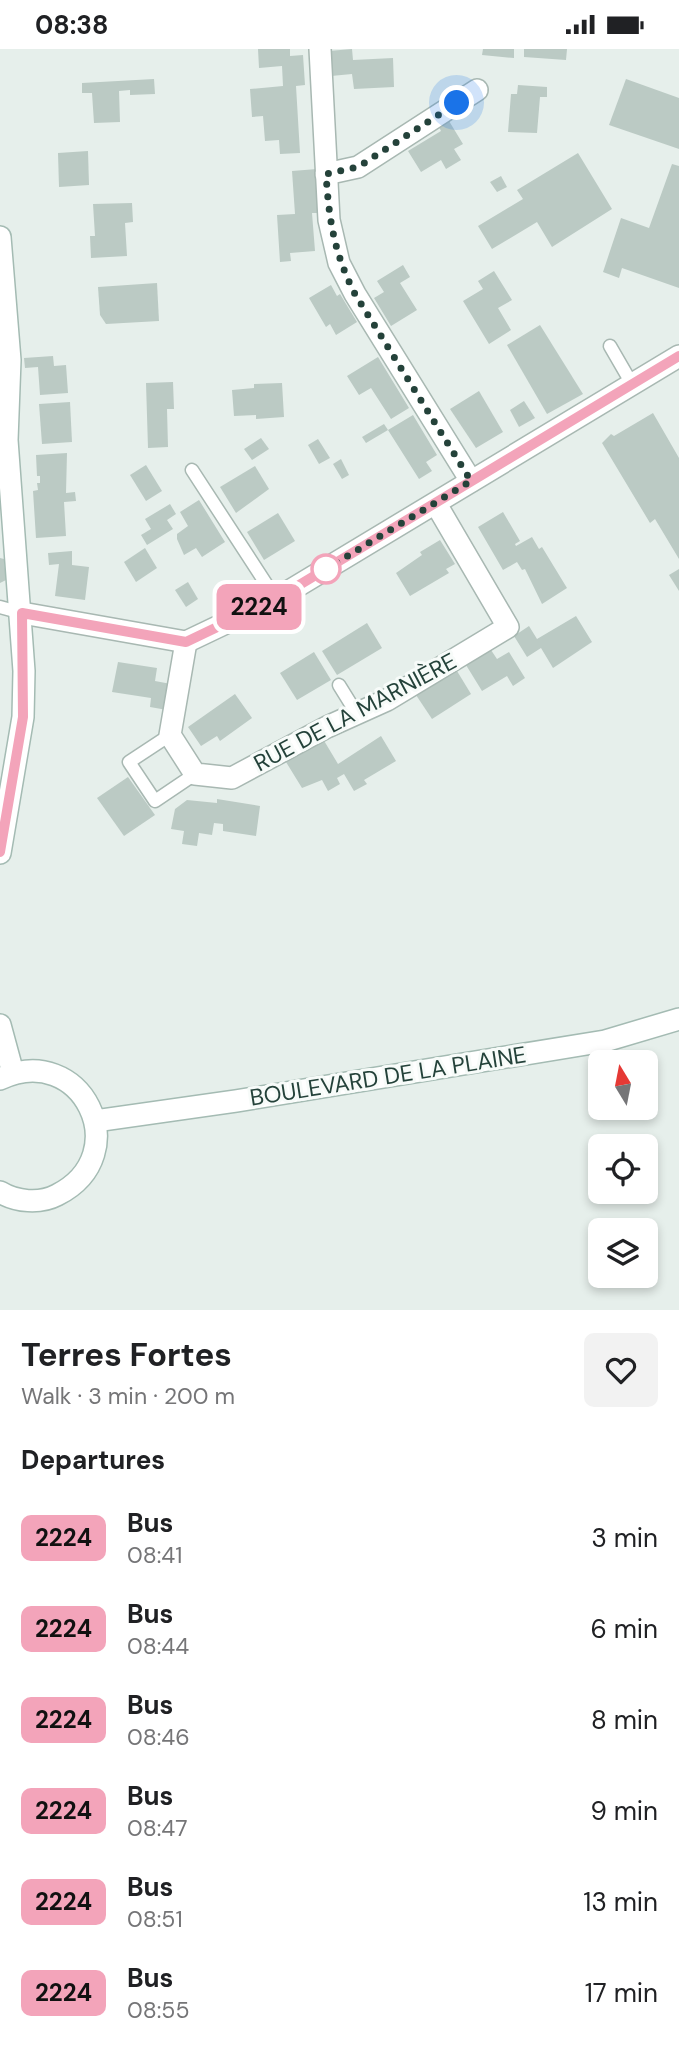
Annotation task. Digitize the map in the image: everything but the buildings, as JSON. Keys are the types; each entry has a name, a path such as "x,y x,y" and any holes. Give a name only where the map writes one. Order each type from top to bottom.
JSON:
{"street":[{"path":"320,49 329,220 340,263 355,294 471,481"},
{"path":"326,174 358,167 477,90"},
{"path":"0,237 10,361 7,440 22,613 23,717 0,853"},
{"path":"22,613 186,642 276,599 679,356"},
{"name":"RUE DE LA MARNIÈRE","path":"195,774 232,778 387,700 508,627 436,504"},
{"path":"186,642 170,735 195,774"},
{"name":"BOULEVARD DE LA PLAINE","path":"95,1121 605,1041 679,1019"},
{"path":"0,1025 6,1076 35,1070 56,1075 75,1086 89,1104 95,1121 96,1148 88,1170 71,1188 50,1199 26,1201 0,1192"}],"lane":[{"path":"610,347 632,384"},
{"path":"192,470 276,599"},
{"path":"0,607 22,613"},
{"path":"338,685 357,714"},
{"path":"170,735 129,762 155,801 195,774"}],"bus line":[{"name":"2224","path":"0,852 23,717 22,613 186,642 276,599 679,356"}],"route":[{"path":"326,569 471,481 355,294 340,263 329,220 326,174 358,167 457,103"}]}
